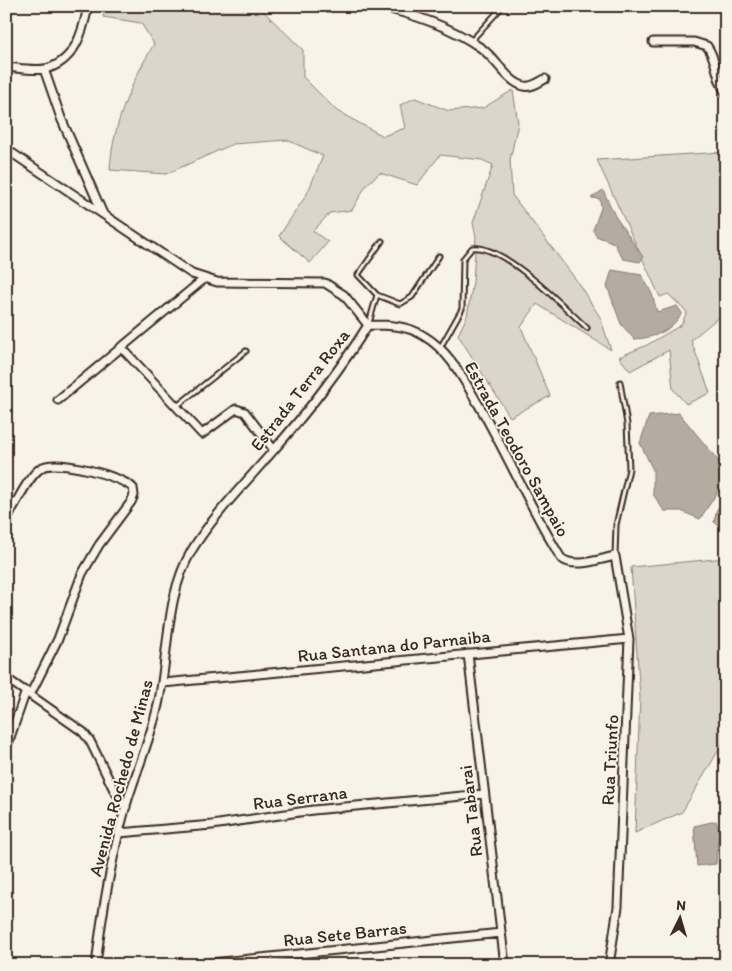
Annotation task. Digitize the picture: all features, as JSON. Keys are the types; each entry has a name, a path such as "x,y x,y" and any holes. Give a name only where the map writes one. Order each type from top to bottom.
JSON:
{"street":[{"path":"6,67 44,69 60,63 75,47 82,32 88,6"},
{"path":"378,6 450,28 482,48 513,79 523,86 530,87 545,79"},
{"path":"653,42 694,42 707,46 714,59 718,80 726,93"},
{"path":"44,69 61,118 103,214"},
{"name":"Estrada Terra Roxa","path":"6,149 173,263 204,279 217,282 325,283 334,286 344,295 368,325 346,361 200,537 182,570"},
{"path":"58,400 204,279"},
{"name":"Estrada Teodoro Sampaio","path":"368,325 399,326 424,336 440,349 461,374 561,558 566,562 576,563 615,556"},
{"path":"121,347 202,434 236,410 246,412 274,450"},
{"path":"6,520 34,475 41,468 50,464 119,479 133,488 134,495 130,502 99,545 82,574 58,639 28,692 6,749"},
{"name":"Rua Triunfo","path":"609,965 618,907 629,639 615,556"},
{"name":"Avenida Rochedo de Minas","path":"96,965 101,922 119,833 151,734 163,684 172,617 182,570"},
{"name":"Rua Santana do Parnaiba","path":"163,684 629,639"},
{"name":"Rua Tabarai","path":"468,654 505,965"},
{"path":"6,678 83,732 126,807"},
{"name":"Rua Serrana","path":"119,833 212,825 314,810 484,794"},
{"name":"Rua Sete Barras","path":"192,965 500,933"}],"lane":[{"path":"470,41 503,6"},
{"path":"382,241 358,275 377,295 400,304 412,297 439,256"},
{"path":"440,349 462,309 463,259 472,248 479,247 490,250 534,279 586,328"},
{"path":"368,325 377,295"},
{"path":"176,406 246,351"},
{"path":"615,556 616,525 629,469 628,424 620,382"}],"shaded area":[{"path":"105,6 258,6 303,50 303,77 337,111 383,136 405,128 400,105 415,98 449,111 483,108 513,90 518,123 510,160 512,195 574,277 600,317 611,350 537,304 521,327 550,396 510,417 458,335 467,316 473,282 476,237 473,223 493,165 482,160 440,155 417,185 380,173 367,184 352,210 330,213 313,231 328,242 310,263 279,236 307,194 323,156 287,140 233,144 166,174 110,170 115,137 124,104 154,44 141,23 103,17"},
{"path":"723,152 726,183 726,311 691,340 710,393 686,404 673,389 669,350 630,371 619,357 647,345 681,325 687,312 668,294 660,297 597,160"},
{"path":"603,190 615,216 643,257 640,262 623,259 614,243 596,236 593,230 601,208 600,199 591,198"},
{"path":"612,270 642,275 652,294 657,312 677,306 682,313 678,319 668,329 656,335 634,339 621,324 607,286"},
{"path":"679,413 726,470 726,479 700,519 681,511 664,511 653,494 653,470 640,443 649,416"},
{"path":"726,499 726,530 714,522 717,509"},
{"path":"726,558 726,738 682,812 635,833 640,697 631,567"},
{"path":"716,821 719,830 716,864 697,866 694,826"}]}
